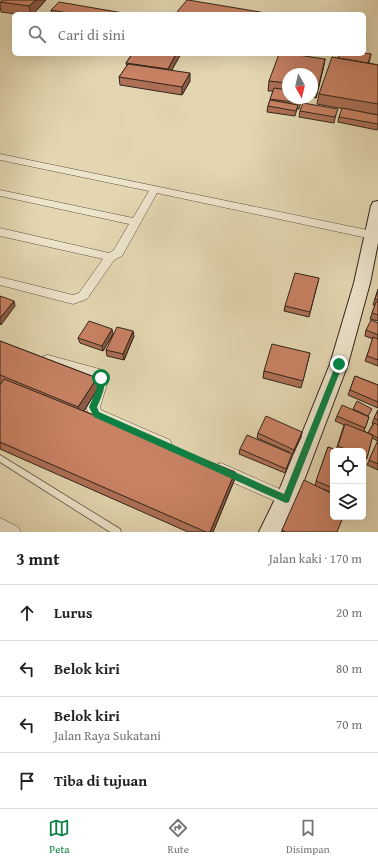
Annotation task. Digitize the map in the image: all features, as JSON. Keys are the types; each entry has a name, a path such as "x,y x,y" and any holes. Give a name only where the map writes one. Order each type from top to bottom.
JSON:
{"main road":[{"path":"270,532 286,499 339,364 362,283 378,206"}],"street":[{"path":"0,157 372,235"},
{"path":"0,281 73,300 83,296 110,258 118,253 155,190"},
{"path":"0,193 136,222"},
{"path":"0,232 110,258"},
{"path":"37,357 99,374 102,381 93,407 96,414 177,450"},
{"path":"206,463 286,499"},
{"path":"0,526 12,532"}],"lane":[{"path":"0,458 117,532"}],"building":[{"path":"2,0 36,0 29,6 0,2"},
{"path":"187,0 260,12 177,12"},
{"path":"59,2 117,12 62,12 51,10"},
{"path":"366,53 371,54 368,63 338,58 339,56 366,56"},
{"path":"131,56 175,56 168,69 126,63"},
{"path":"278,56 305,56 325,59 318,88 318,68 282,68 282,82 269,81"},
{"path":"332,57 378,65 378,104 319,94"},
{"path":"128,64 190,73 182,87 119,77"},
{"path":"274,88 282,89 282,101 270,99"},
{"path":"270,100 282,102 282,104 298,105 296,111 268,106"},
{"path":"303,104 338,109 335,117 300,111"},
{"path":"342,108 378,115 378,124 339,117"},
{"path":"295,273 319,278 310,312 285,306"},
{"path":"378,290 378,300 375,299"},
{"path":"0,296 14,301 0,318"},
{"path":"376,302 378,302 378,315 372,313"},
{"path":"371,320 378,323 378,335 366,330"},
{"path":"89,321 112,329 102,346 78,338"},
{"path":"117,327 133,331 123,354 106,350"},
{"path":"373,337 378,339 378,360 367,356"},
{"path":"0,341 97,378 78,407 0,375"},
{"path":"272,344 310,353 303,381 264,371"},
{"path":"355,376 378,385 378,402 350,390"},
{"path":"4,379 235,472 210,532 206,532 0,442 0,385"},
{"path":"357,401 372,409 368,416 353,409"},
{"path":"342,405 369,417 365,428 337,416"},
{"path":"378,410 378,420 374,418"},
{"path":"266,416 302,432 294,450 258,433"},
{"path":"374,423 378,425 378,438 368,433"},
{"path":"345,424 373,435 367,458 366,448 343,448 338,446"},
{"path":"247,435 292,454 286,469 240,449"},
{"path":"378,440 378,464 369,460"},
{"path":"328,447 331,448 330,487 316,481"},
{"path":"304,480 330,493 330,520 342,520 337,532 286,532 282,530"}],"route":[{"path":"101,378 102,381 100,391 93,407 96,414 286,499 339,364"}]}
